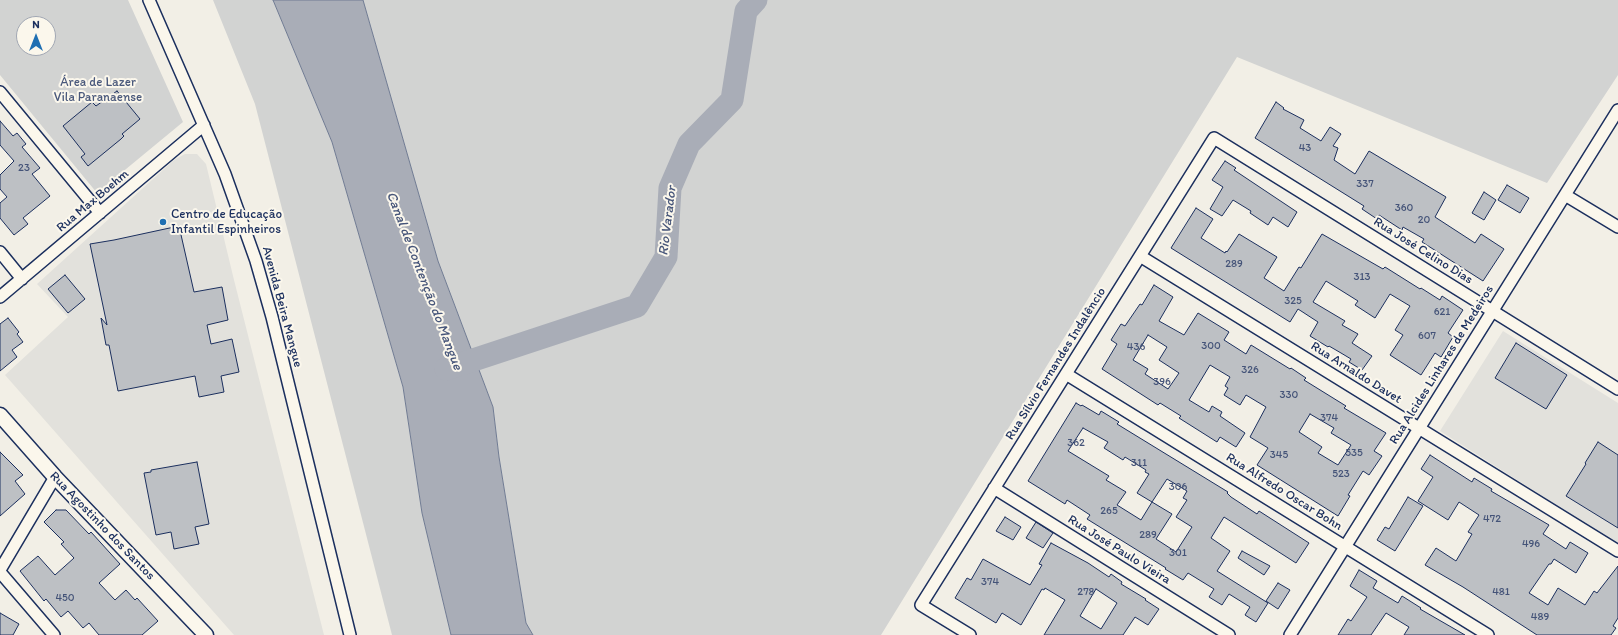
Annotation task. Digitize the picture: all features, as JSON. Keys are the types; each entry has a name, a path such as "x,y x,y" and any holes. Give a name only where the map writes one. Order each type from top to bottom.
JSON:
{"street":[{"name":"Avenida Beira Mangue","path":"149,0 204,126 240,216 272,317 350,635"},
{"path":"0,92 100,213"},
{"name":"Rua Alcides Linhares de Medeiros","path":"1290,635 1618,110"},
{"name":"Rua Max Boehm","path":"0,297 204,126"},
{"name":"Rua Sílvio Fernandes Indalêncio","path":"970,635 921,605 1214,138"},
{"name":"Rua José Celino Dias","path":"1214,138 1618,389"},
{"path":"1565,194 1618,227"},
{"path":"0,252 22,279"},
{"name":"Rua Arnaldo Davet","path":"1140,256 1618,551"},
{"name":"Rua Alfredo Oscar Bohn","path":"1066,374 1488,635"},
{"name":"Rua Agostinho dos Santos","path":"0,415 55,477 206,635"},
{"path":"54,635 0,571 55,477"},
{"name":"Rua José Paulo Vieira","path":"994,488 1229,635"}],"shaded area":[{"path":"185,154 197,154 206,164 324,635 234,635 5,375 68,317 37,284 174,160"},
{"path":"1503,331 1618,403 1618,544 1440,431"}],"green space":[{"name":"Área de Lazer Vila Paranaense","path":"0,0 128,0 183,122 97,193 0,75"},
{"path":"213,0 273,0 332,142 403,387 422,513 451,635 392,635 255,104"},
{"path":"363,0 1618,0 1618,75 1547,183 1237,57 881,635 533,635 526,623 499,457 493,407 438,261"}],"water":[{"name":"Canal de Contenção do Mangue","path":"273,0 363,0 438,261 493,407 499,457 526,623 533,635 451,635 422,513 403,387 332,142"}],"building":[{"path":"117,91 140,119 122,134 124,136 121,139 88,166 81,157 85,154 63,126 92,102 96,106"},
{"path":"1276,102 1284,108 1283,109 1304,120 1300,128 1321,141 1330,127 1341,134 1333,146 1338,148 1334,160 1355,174 1369,151 1446,197 1435,217 1475,243 1481,234 1504,249 1483,281 1422,242 1424,239 1403,227 1402,230 1379,215 1377,219 1362,209 1364,206 1255,138"},
{"path":"0,121 13,136 17,133 26,144 22,147 40,168 32,174 50,196 23,218 28,224 14,235 0,218 0,203 7,197 0,189 0,175 14,161 0,145"},
{"path":"1225,161 1236,168 1234,170 1297,212 1288,227 1273,217 1268,225 1250,213 1251,211 1233,200 1222,216 1210,209 1223,187 1212,180"},
{"path":"1507,185 1529,198 1520,213 1498,200"},
{"path":"1484,192 1496,200 1484,220 1472,213"},
{"path":"1196,208 1213,219 1201,238 1225,253 1239,234 1277,257 1264,278 1284,291 1299,267 1301,268 1322,234 1383,269 1385,267 1440,300 1442,296 1463,310 1448,333 1453,337 1441,357 1435,353 1421,375 1390,355 1403,335 1395,330 1410,306 1390,294 1375,318 1355,305 1358,301 1326,281 1313,302 1345,321 1342,325 1358,334 1352,343 1372,356 1362,370 1349,362 1351,359 1310,336 1318,322 1298,309 1290,322 1171,248"},
{"path":"179,226 194,292 222,287 228,320 207,325 211,344 232,339 239,372 221,376 224,392 199,397 195,376 118,391 109,345 106,345 101,318 107,325 90,244"},
{"path":"65,275 85,299 68,313 48,289"},
{"path":"1154,285 1173,297 1159,321 1184,335 1198,313 1229,332 1224,340 1246,354 1251,345 1290,369 1291,368 1306,378 1304,380 1346,406 1344,408 1386,433 1374,451 1382,456 1369,475 1363,471 1348,495 1350,496 1338,516 1257,465 1268,448 1250,437 1266,407 1246,395 1240,405 1224,395 1228,388 1225,386 1230,377 1210,365 1189,400 1209,412 1212,406 1222,412 1220,416 1245,433 1236,447 1220,437 1217,442 1179,418 1181,416 1160,403 1158,405 1102,369 1117,344 1111,340 1121,324 1125,326 1140,304 1142,305","holes":["1148,335 1167,347 1159,360 1179,373 1168,389 1145,374 1148,369 1133,360","1310,414 1334,428 1331,433 1351,445 1338,465 1318,453 1322,447 1299,432"]},
{"path":"8,318 19,332 17,334 23,342 12,350 17,357 0,371 0,324"},
{"path":"1516,343 1567,375 1546,409 1495,378"},
{"path":"1076,403 1099,415 1101,411 1119,422 1117,424 1228,492 1227,493 1231,497 1257,514 1259,511 1309,543 1296,563 1224,517 1211,538 1230,551 1217,571 1268,603 1256,622 1245,615 1250,607 1229,594 1222,605 1209,597 1214,589 1188,573 1183,580 1087,519 1090,515 1067,500 1065,504 1028,481","holes":["1083,428 1108,442 1104,448 1123,460 1125,457 1146,470 1145,472 1149,474 1137,493 1152,502 1141,520 1117,505 1126,492 1106,480 1109,476 1068,451","1167,479 1187,491 1183,498 1187,500 1176,517 1192,527 1176,552 1156,539 1172,514 1152,502"]},
{"path":"1598,442 1618,455 1618,528 1566,496"},
{"path":"0,452 23,475 15,481 25,494 0,516"},
{"path":"1430,455 1472,482 1474,478 1492,489 1491,491 1549,525 1543,534 1566,549 1570,542 1588,553 1576,573 1554,559 1551,564 1549,564 1529,593 1548,605 1558,588 1585,605 1594,591 1597,593 1618,566 1618,618 1613,626 1616,628 1611,635 1537,635 1463,587 1425,565 1436,548 1456,561 1472,534 1468,532 1479,515 1459,502 1448,520 1418,501 1433,477 1421,469"},
{"path":"197,462 209,524 195,527 199,544 174,549 171,532 156,535 144,473 151,472 151,470"},
{"path":"1408,497 1423,506 1395,551 1377,540 1385,527 1389,529"},
{"path":"56,510 66,510 89,534 91,532 120,564 99,583 115,600 126,590 135,600 137,598 158,621 142,635 99,635 89,623 83,628 68,611 61,617 46,599 44,601 20,571 38,556 55,575 74,558 61,544 64,542 44,522"},
{"path":"1005,517 1021,527 1013,540 996,531"},
{"path":"1036,522 1053,533 1043,548 1026,538"},
{"path":"1051,543 1088,563 1109,577 1111,574 1122,582 1121,584 1146,599 1145,600 1159,609 1148,625 1135,617 1123,635 1044,635 1065,600 1045,588 1044,590 1042,589 1021,625 1002,613 996,623 955,598 967,578 971,580 983,559 1030,585 1042,565 1039,564","holes":["1096,589 1117,603 1101,629 1080,616"]},
{"path":"1242,551 1270,566 1264,575 1238,558"},
{"path":"1359,570 1377,581 1373,588 1398,603 1402,596 1421,608 1420,609 1465,635 1404,635 1409,627 1386,613 1371,635 1338,635 1348,619 1351,621 1367,597 1350,586"},
{"path":"1278,583 1290,590 1278,609 1266,601"},
{"path":"0,613 19,624 13,635 0,635"}],"waterway":[{"name":"Rio Varador","path":"446,369 637,306 666,257 670,188 689,144 732,100 746,11 756,0"}],"place":[{"name":"Centro de Educação Infantil Espinheiros","path":"163,222"}]}
